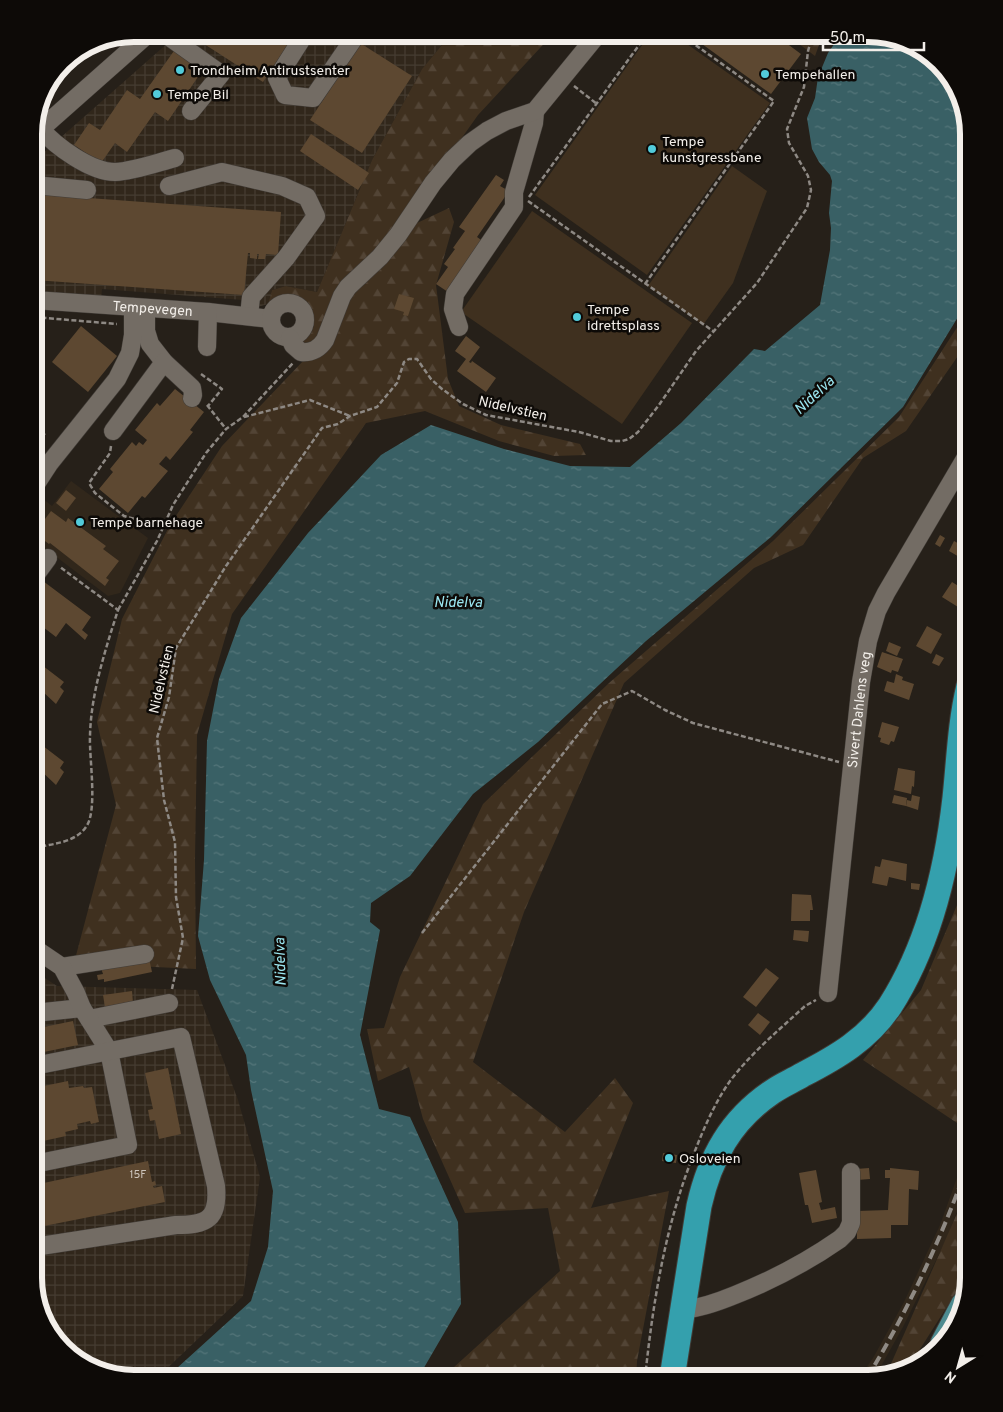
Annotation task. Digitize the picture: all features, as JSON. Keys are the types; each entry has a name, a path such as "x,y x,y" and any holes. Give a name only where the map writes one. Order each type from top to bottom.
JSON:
{"highway":[{"path":"673,1370 699,1206 704,1183 712,1161 738,1121 755,1105 774,1091 831,1060 862,1038 882,1018 903,983 921,942 944,872 955,798 961,738"}],"street":[{"path":"43,127 138,43"},
{"path":"178,43 221,74 191,111"},
{"path":"300,43 277,78 285,95 313,98 351,43"},
{"path":"290,338 292,346 301,352 315,350 321,346 342,296 348,287 380,257 398,235 433,183 452,160 470,143 487,131 506,121 534,111 590,43"},
{"path":"459,327 453,309 455,294 514,207 514,192 534,123 534,111"},
{"path":"43,135 97,169 115,172 175,158"},
{"path":"169,186 222,172 282,186 307,197 316,216 286,258 252,297 249,316"},
{"path":"43,186 87,190"},
{"name":"Tempevegen","path":"43,301 208,312 271,319"},
{"path":"290,303 299,306 305,314 306,324 301,332 290,338 282,336 274,329 271,319 274,310 281,304 290,303"},
{"path":"43,474 117,378 130,353 133,325 140,307"},
{"path":"140,307 150,344 164,362 192,388 193,397"},
{"path":"207,347 208,312"},
{"path":"113,431 164,362"},
{"name":"Sivert Dahlens veg","path":"828,993 864,658 871,626 886,593 961,466"},
{"path":"43,565 48,558"},
{"path":"42,954 62,967 85,1014 109,1051 128,1145 42,1162"},
{"path":"62,967 145,954"},
{"path":"42,1013 85,1014 169,1003"},
{"path":"42,1064 181,1037 218,1200 216,1209 210,1219 195,1225 176,1225 42,1247"},
{"path":"683,1310 698,1308 754,1288 788,1272 840,1239 847,1232 851,1223 851,1172"}],"path":[{"path":"641,43 526,200 713,331"},
{"path":"645,284 774,101 693,43"},
{"name":"Nidelvstien","path":"169,1003 183,938 176,897 175,842 164,800 157,738 168,697 176,648 226,566 322,428 338,424 350,416 377,407 397,383 404,362 409,359 417,359 431,379 442,389 463,404 486,415 579,432 611,441 629,439 638,432 696,351 757,283 807,208 811,190 808,176 789,143 787,129 804,87 810,43"},
{"path":"562,76 597,104"},
{"path":"43,318 133,325"},
{"path":"42,846 70,840 86,827 92,808 90,738 92,708 97,680 118,610 157,541 173,505 206,453 226,429 243,417 286,372 301,352"},
{"path":"193,397 208,406 226,429"},
{"path":"243,417 310,400 350,416"},
{"path":"113,431 110,453 89,483 95,493 124,516 164,527"},
{"path":"48,558 118,610"},
{"path":"422,932 602,704 632,691 664,710 693,723 842,763 852,763"}],"shaded area":[{"path":"168,43 444,43 422,69 372,160 317,292 286,286 272,290 268,304 254,308 243,300 102,289 101,299 44,295 43,153"},
{"name":"Tempe barnehage","path":"71,481 148,538 120,593 108,596 43,547 43,499 52,506"},
{"path":"42,976 57,986 197,990 238,1100 260,1177 243,1296 166,1369 128,1369 105,1365 78,1351 61,1334 49,1313 42,1278"},
{"path":"961,1166 961,1201 947,1238 903,1327 879,1369 865,1370 904,1302 940,1225"}],"green space":[{"path":"444,43 545,43 478,115 320,338 310,346 299,344 311,333 313,327 314,321 311,308 302,299 290,296 281,297 268,304 272,290 286,286 317,292 372,160 422,69"},
{"name":"Tempe kunstgressbane","path":"644,43 686,43 770,103 647,275 535,195"},
{"path":"798,43 820,43 815,56"},
{"path":"732,166 767,191 733,283 703,325 648,286"},
{"path":"449,208 454,222 436,285 448,379 459,406 501,425 580,444 586,455 554,456 499,441 425,411 366,423 232,614 197,735 196,969 74,963 116,805 97,722 122,619 170,525 222,446 304,360 349,294 390,254 417,223"},
{"name":"Tempe idrettsplass","path":"532,211 692,323 622,424 461,312"},
{"path":"961,321 961,352 906,431 863,458 803,545 754,568 624,683 524,912 473,1062 565,1132 615,1078 633,1103 591,1208 669,1191 636,1370 451,1369 560,1271 548,1208 465,1213 423,1119 409,1067 378,1081 367,1029 384,1028 400,977 483,804 609,683 773,541 899,417"},
{"path":"961,877 961,1126 863,1060 921,990 957,905"},
{"path":"961,1204 960,1286 915,1357 904,1363 890,1367"}],"water":[{"name":"Nidelva","path":"835,43 887,44 904,49 925,61 934,69 942,78 954,99 961,134 961,312 903,407 771,537 646,641 538,742 473,794 410,876 371,903 370,922 380,930 360,1035 379,1109 410,1117 458,1222 461,1304 423,1369 176,1369 251,1301 268,1247 273,1191 251,1090 246,1055 210,980 198,936 204,860 207,741 219,679 241,618 308,533 381,455 431,425 504,449 570,466 630,467 681,423 754,349 765,351 820,305 830,250 831,228 829,213 832,181 812,149 807,118 815,98 818,77 828,53"}],"building":[{"path":"203,43 289,43 263,82"},
{"path":"360,43 412,76 362,153 310,120"},
{"name":"Tempehallen","path":"701,43 786,43 801,54 771,94"},
{"path":"176,48 204,68 168,121 155,112 127,152 115,143 101,163 74,145 89,123 100,130 127,90 140,99"},
{"path":"311,134 369,173 358,190 300,151"},
{"path":"496,175 504,180 500,186 509,191 477,237 484,242 448,292 436,284 448,267 444,264 465,231 459,227"},
{"path":"43,195 281,212 278,255 266,254 265,259 258,259 259,254 257,254 257,259 250,258 250,253 248,253 244,295 43,281"},
{"path":"399,294 414,298 408,316 403,315 404,312 394,309"},
{"path":"81,326 117,356 88,392 52,362"},
{"path":"466,336 480,347 469,362 471,363 472,361 496,378 486,392 457,371 466,359 455,351"},
{"path":"175,389 204,412 190,430 193,432 170,460 166,456 159,464 168,471 145,498 142,496 128,513 99,489 113,472 110,469 132,442 136,446 139,442 143,445 147,440 135,430 157,403 160,406"},
{"path":"66,490 76,498 66,511 56,503"},
{"path":"51,511 66,522 68,518 106,546 103,549 119,561 106,578 109,580 105,586 43,539 43,522"},
{"path":"940,535 945,538 940,547 935,544"},
{"path":"954,541 961,545 961,558 949,551"},
{"path":"43,581 91,617 82,630 88,635 85,640 66,623 56,637 43,627"},
{"path":"952,582 961,588 961,602 958,607 942,597"},
{"path":"927,626 942,634 931,654 916,646"},
{"path":"889,642 901,647 897,656 886,651"},
{"path":"882,652 903,659 898,672 892,670 891,673 877,667"},
{"path":"936,654 944,658 939,666 932,663"},
{"path":"43,666 64,682 60,687 64,691 56,704 43,691"},
{"path":"896,674 903,677 902,680 914,684 909,700 884,691 887,681 894,683"},
{"path":"882,722 899,727 894,742 891,741 889,745 880,742 881,738 878,737"},
{"path":"42,745 64,762 60,768 64,772 56,785 42,772"},
{"path":"898,768 915,771 914,787 912,786 911,794 894,790"},
{"path":"894,795 907,798 906,806 892,803"},
{"path":"912,795 920,797 918,810 906,806 907,800 911,801"},
{"path":"882,859 907,864 906,881 889,877 887,886 872,883 875,866 880,867"},
{"path":"911,883 920,884 919,890 911,889"},
{"path":"792,894 811,895 813,910 810,910 810,921 791,921"},
{"path":"794,930 809,931 808,942 793,940"},
{"path":"149,958 152,972 104,982 104,979 98,980 97,975 103,974 101,968"},
{"path":"766,968 779,978 756,1007 743,997"},
{"path":"132,991 133,1003 105,1007 103,995"},
{"path":"758,1013 770,1022 760,1035 748,1025"},
{"path":"73,1021 78,1045 42,1052 42,1027"},
{"path":"168,1068 181,1134 159,1139 155,1120 150,1121 148,1110 153,1109 145,1073"},
{"path":"68,1081 69,1088 92,1087 99,1122 91,1124 90,1121 77,1124 78,1129 65,1132 66,1136 42,1141 42,1086"},
{"name":"Osloveien","path":"663,1153 677,1155 676,1163 662,1161"},
{"path":"148,1161 152,1182 155,1181 156,1185 153,1186 154,1188 162,1186 165,1202 42,1226 42,1183"},
{"path":"869,1168 870,1179 857,1180 856,1169"},
{"path":"890,1168 919,1171 918,1190 909,1189 908,1225 891,1225 891,1238 857,1239 857,1211 888,1210 890,1178 885,1178 885,1170 890,1170"},
{"path":"816,1170 822,1202 819,1203 821,1210 835,1207 837,1218 812,1223 808,1205 805,1205 799,1173"}],"railway":[{"path":"872,1370 897,1326 924,1272 961,1182"}],"place":[{"name":"Trondheim Antirustsenter","path":"180,70"},
{"name":"Tempehallen","path":"765,74"},
{"name":"Tempe Bil","path":"157,94"},
{"name":"Tempe kunstgressbane","path":"652,149"},
{"name":"Tempe idrettsplass","path":"577,317"},
{"name":"Tempe barnehage","path":"80,522"},
{"name":"Osloveien","path":"669,1158"}]}
